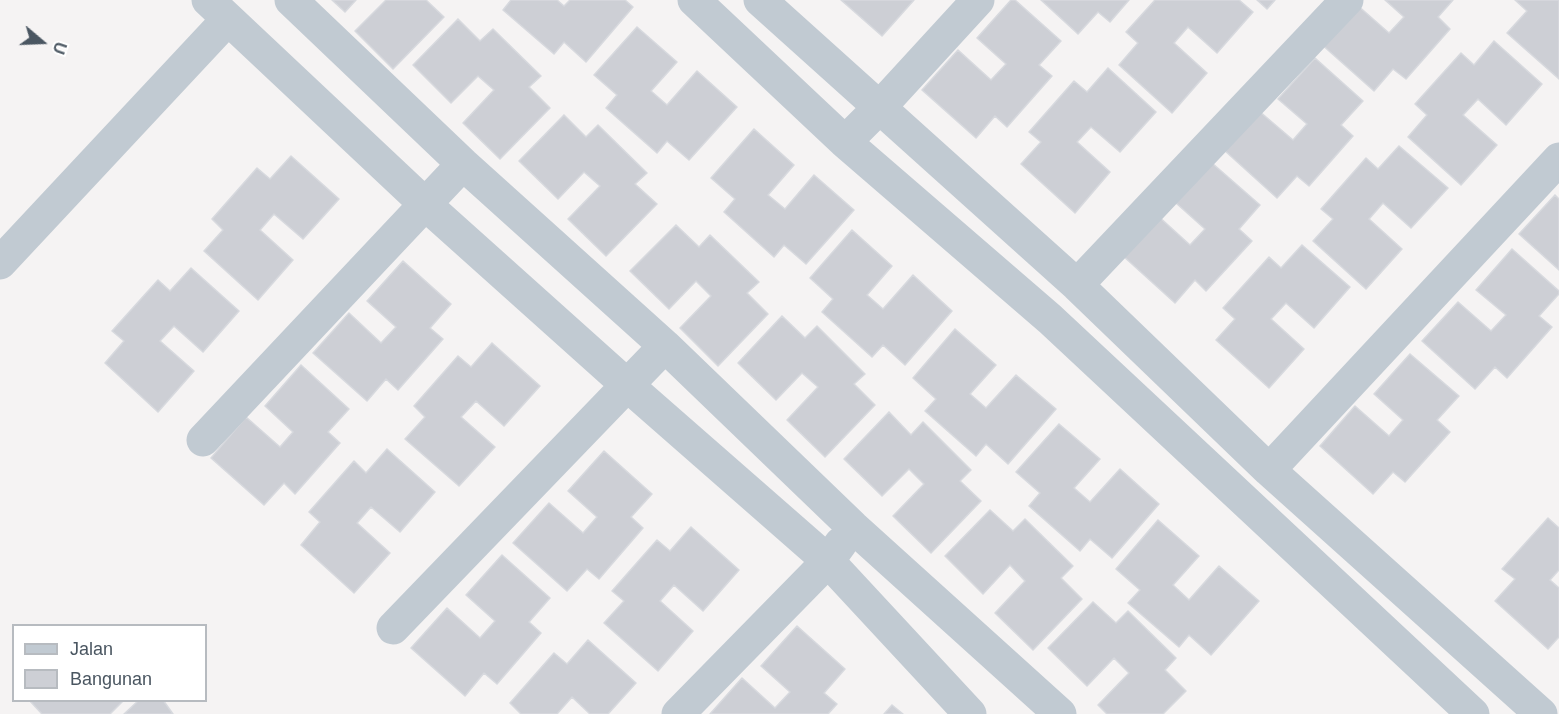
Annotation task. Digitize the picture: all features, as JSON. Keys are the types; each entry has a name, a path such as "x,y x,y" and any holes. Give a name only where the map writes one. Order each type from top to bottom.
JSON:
{"street":[{"path":"291,0 463,164 665,346 853,527 1060,714"},
{"path":"694,0 845,142 1050,319 1473,714"},
{"path":"760,0 1077,285 1269,470 1541,714"},
{"path":"845,142 978,0"},
{"path":"1077,285 1347,0"},
{"path":"0,263 218,10 425,204 828,561 969,714"},
{"path":"1269,470 1559,159"},
{"path":"203,440 463,164"},
{"path":"393,628 665,346"},
{"path":"678,714 828,561 853,527"}],"building":[{"path":"332,0 356,0 345,12"},
{"path":"386,0 426,0 444,17 393,69 355,31"},
{"path":"511,0 557,0 564,6 570,0 625,0 633,7 586,62 564,42 554,54 503,10"},
{"path":"841,0 914,0 882,36"},
{"path":"1011,0 1015,0 1061,41 1039,65 1052,76 1007,127 995,116 976,138 922,90 958,50 991,80 1006,64 977,38"},
{"path":"1041,0 1129,0 1110,22 1098,12 1078,34"},
{"path":"1155,0 1239,0 1253,12 1217,53 1188,27 1174,43 1207,73 1172,113 1119,65 1138,43 1126,32"},
{"path":"1257,0 1275,0 1267,9"},
{"path":"1385,0 1453,0 1438,17 1450,29 1406,79 1393,69 1374,91 1320,43 1356,4 1389,33 1404,17"},
{"path":"1515,0 1559,0 1559,79 1507,33 1527,11"},
{"path":"458,19 480,41 493,29 541,76 529,87 550,108 500,159 463,123 494,90 478,76 451,103 413,65"},
{"path":"637,27 677,62 651,91 667,105 697,71 737,107 689,160 667,141 657,153 606,108 617,95 594,75"},
{"path":"1494,41 1542,84 1506,125 1478,99 1463,115 1497,145 1461,185 1408,137 1427,115 1415,104 1461,53 1474,65"},
{"path":"1315,58 1363,101 1341,125 1353,136 1309,186 1297,176 1277,198 1224,150 1259,111 1293,140 1307,124 1278,99"},
{"path":"1108,68 1156,112 1120,152 1091,127 1077,142 1110,172 1075,213 1021,164 1041,142 1029,132 1074,81 1087,92"},
{"path":"564,115 586,137 598,125 647,173 635,184 657,204 606,256 568,219 600,186 584,172 558,199 519,161"},
{"path":"754,129 794,165 768,195 785,209 814,175 854,210 806,264 784,245 774,257 724,212 735,199 711,178"},
{"path":"1399,146 1448,188 1411,228 1383,203 1369,219 1402,249 1366,289 1313,241 1333,219 1321,209 1366,158 1378,169"},
{"path":"291,156 339,199 303,239 274,214 260,230 293,260 258,300 204,251 223,230 212,219 257,168 270,179"},
{"path":"1212,163 1260,205 1239,229 1252,241 1206,291 1195,280 1175,303 1122,255 1157,215 1190,245 1205,229 1176,203"},
{"path":"1555,195 1559,199 1559,270 1519,234"},
{"path":"676,225 699,247 710,235 759,282 747,293 768,314 718,366 680,328 711,296 696,281 669,309 630,271"},
{"path":"852,230 892,266 867,295 883,309 913,275 952,311 905,365 883,345 872,357 822,312 833,299 810,278"},
{"path":"1302,245 1350,287 1314,328 1286,303 1271,319 1304,349 1269,388 1216,340 1235,319 1223,308 1269,257 1281,268"},
{"path":"1512,249 1559,291 1559,294 1539,316 1552,327 1507,378 1495,367 1475,389 1422,341 1458,302 1491,331 1506,315 1476,290"},
{"path":"403,261 451,304 430,328 443,339 398,390 386,379 367,401 313,353 349,313 381,343 396,327 367,301"},
{"path":"191,268 239,311 203,352 174,326 160,341 194,371 158,412 105,363 124,341 112,331 158,280 170,291"},
{"path":"782,316 805,338 817,326 865,374 854,384 875,405 825,457 787,420 818,387 802,373 776,400 738,363"},
{"path":"955,329 996,365 970,394 986,408 1016,375 1056,409 1008,464 986,444 976,456 925,411 936,399 913,378"},
{"path":"492,343 540,386 504,426 476,401 461,417 495,447 459,486 405,439 425,417 414,406 458,356 471,367"},
{"path":"1410,354 1459,396 1437,420 1450,432 1405,482 1393,472 1373,494 1320,446 1355,406 1389,436 1403,420 1374,394"},
{"path":"301,365 349,409 328,432 340,443 295,494 284,483 264,505 211,458 246,417 280,447 293,432 265,406"},
{"path":"889,412 911,435 923,422 971,470 960,481 981,501 931,553 893,516 924,484 909,469 882,496 844,459"},
{"path":"1059,424 1100,459 1074,488 1090,502 1120,469 1159,504 1112,558 1090,539 1080,551 1029,506 1040,493 1016,472"},
{"path":"387,449 435,492 400,532 371,507 357,523 390,553 354,593 301,545 320,522 309,512 354,461 366,473"},
{"path":"604,451 652,494 631,517 643,528 599,579 587,569 567,591 513,543 549,503 583,533 597,517 568,491"},
{"path":"990,510 1013,531 1025,519 1073,566 1061,578 1082,599 1033,650 995,613 1025,581 1010,565 983,594 945,556"},
{"path":"1548,518 1559,528 1559,570 1550,580 1559,588 1559,637 1548,649 1495,601 1515,579 1502,569"},
{"path":"1158,520 1199,556 1173,585 1189,600 1219,566 1259,601 1211,655 1189,635 1179,647 1128,603 1140,590 1116,569"},
{"path":"691,527 739,570 703,611 674,585 660,601 693,631 658,671 604,623 624,601 612,591 657,540 670,551"},
{"path":"502,555 550,598 529,622 541,633 497,684 484,673 465,696 411,648 447,608 480,638 495,621 466,595"},
{"path":"1093,602 1116,623 1128,611 1176,658 1165,670 1186,691 1163,714 1107,714 1098,705 1129,673 1114,658 1087,686 1048,648"},
{"path":"797,626 845,669 824,693 837,704 828,714 710,714 742,678 775,708 790,692 761,666"},
{"path":"588,640 636,683 608,714 590,714 572,697 557,714 521,714 510,703 554,653 567,664"},
{"path":"31,702 122,702 110,714 42,714"},
{"path":"137,702 164,702 173,714 124,714"},
{"path":"892,705 903,714 884,714"}]}
